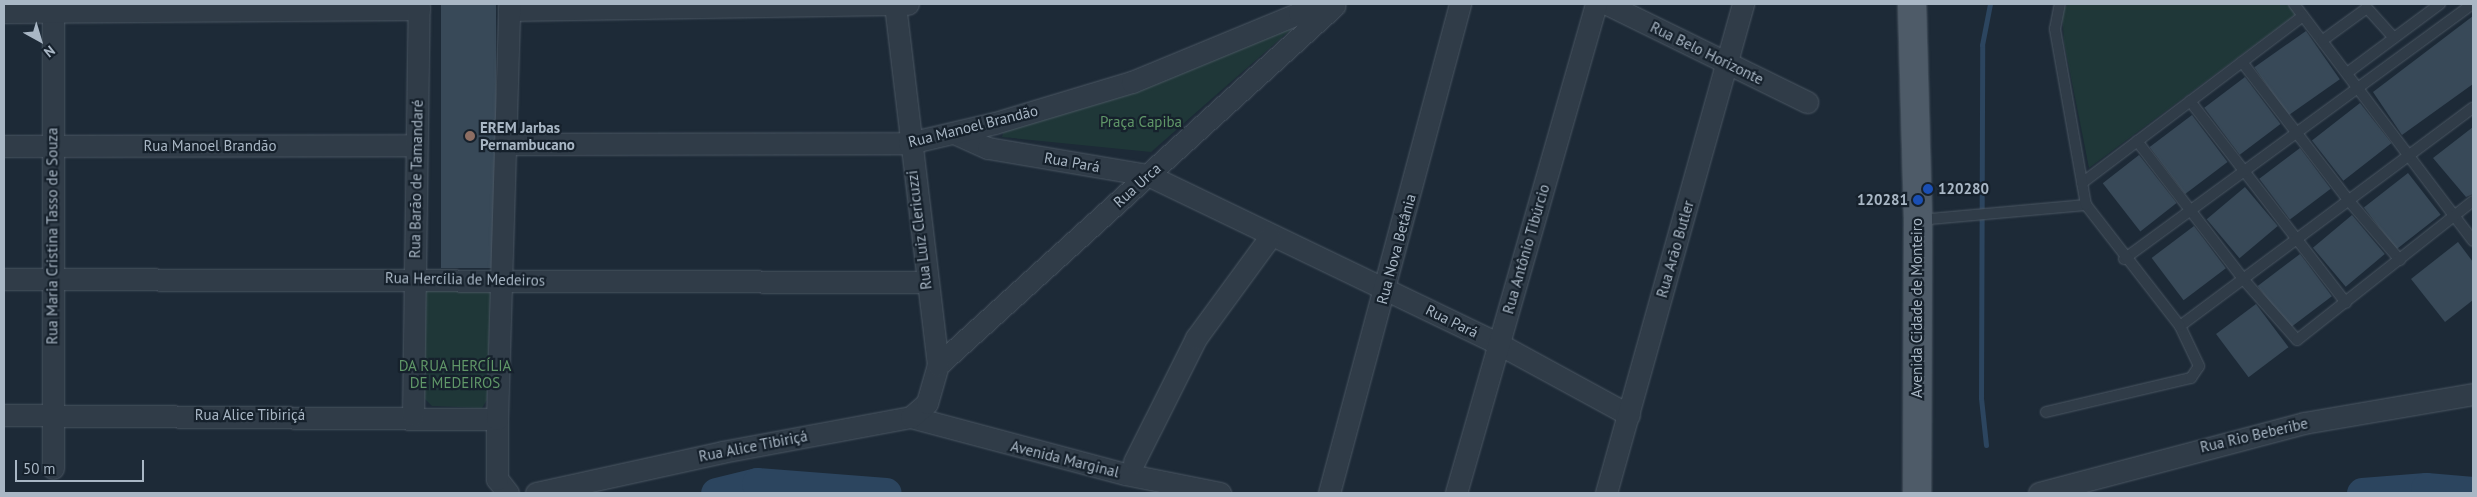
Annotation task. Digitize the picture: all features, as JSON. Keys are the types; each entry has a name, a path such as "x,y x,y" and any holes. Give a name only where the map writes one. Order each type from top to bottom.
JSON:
{"main road":[{"name":"Avenida Cidade de Monteiro","path":"1912,4 1918,220 1917,493"}],"street":[{"name":"Rua Nova Betânia","path":"1329,493 1386,288 1460,4"},
{"name":"Rua Arão Butler","path":"1606,493 1743,4"},
{"path":"508,493 497,479 497,419 504,280 509,7 899,5"},
{"name":"Rua Luiz Clericuzzi","path":"899,5 909,143 925,282 938,366"},
{"name":"Rua Belo Horizonte","path":"1606,5 1807,102"},
{"name":"Rua Antônio Tibúrcio","path":"1456,493 1505,348 1606,5"},
{"path":"4,12 52,8 419,6"},
{"name":"Rua Barão de Tamandaré","path":"413,415 419,6"},
{"name":"Rua Manoel Brandão","path":"505,144 909,143 954,133 1132,82 1299,13 1335,6"},
{"name":"Rua Urca","path":"938,366 1335,6"},
{"name":"Rua Maria Cristina Tasso de Souza","path":"52,8 51,279 54,468"},
{"name":"Rua Pará","path":"954,133 988,148 1148,175 1270,236 1386,288 1505,348 1629,415"},
{"name":"Rua Manoel Brandão","path":"4,146 416,145"},
{"path":"1134,462 1196,338 1270,236"},
{"name":"Rua Hercília de Medeiros","path":"4,279 414,278 925,282"},
{"path":"911,417 932,393 938,366"},
{"name":"Rua Rio Beberibe","path":"2039,493 2304,423 2473,394"},
{"name":"Rua Alice Tibiriçá","path":"4,415 413,415 497,419"},
{"name":"Rua Alice Tibiriçá","path":"536,493 722,452 911,417"},
{"name":"Avenida Marginal","path":"911,417 1115,472 1220,493"}],"lane":[{"path":"2046,412 2191,378 2199,366 2180,326 2124,260 2086,206 2055,29 2060,4"},
{"path":"2294,4 2473,241"},
{"path":"2346,73 2440,4"},
{"path":"2124,260 2472,4"},
{"path":"2323,40 2367,8 2394,38"},
{"path":"2082,183 2304,16"},
{"path":"2242,62 2349,202 2400,260"},
{"path":"2190,101 2243,173 2346,303"},
{"path":"2180,326 2473,108"},
{"path":"2137,141 2244,280 2298,340 2473,201"},
{"path":"1918,220 2086,206"}],"green space":[{"path":"2068,4 2289,4 2296,14 2089,168 2064,42 2062,11"},
{"name":"Praça Capiba","path":"1296,25 1151,152 1002,137 1004,130 1119,96"},
{"name":"DA RUA HERCÍLIA DE MEDEIROS","path":"425,290 491,291 487,400 482,408 432,406 422,396"}],"building":[{"name":"EREM Jarbas Pernambucano","path":"441,4 496,4 496,268 441,268"},
{"path":"2473,16 2473,84 2402,135 2373,92"},
{"path":"2306,31 2340,79 2288,115 2254,67"},
{"path":"2245,77 2281,124 2240,155 2204,108"},
{"path":"2360,103 2391,143 2343,181 2312,141"},
{"path":"2192,115 2228,162 2185,194 2150,147"},
{"path":"2473,127 2473,194 2466,197 2433,158"},
{"path":"2300,148 2331,189 2290,219 2259,179"},
{"path":"2139,155 2177,203 2140,231 2103,183"},
{"path":"2408,173 2441,215 2397,249 2364,207"},
{"path":"2245,187 2278,226 2239,258 2207,219"},
{"path":"2352,215 2385,254 2346,287 2313,248"},
{"path":"2194,226 2226,268 2184,300 2152,258"},
{"path":"2458,242 2473,262 2473,300 2445,322 2411,279"},
{"path":"2300,254 2332,296 2290,328 2258,286"},
{"path":"2256,304 2288,347 2249,377 2216,334"}],"waterway":[{"path":"1986,445 1981,398 1982,45 1990,4"},
{"path":"716,493 757,483 886,493"},
{"path":"2362,493 2426,488 2473,492"}],"place":[{"name":"EREM Jarbas Pernambucano","path":"470,136"},
{"name":"120280","path":"1928,189"},
{"name":"120281","path":"1918,200"}]}
